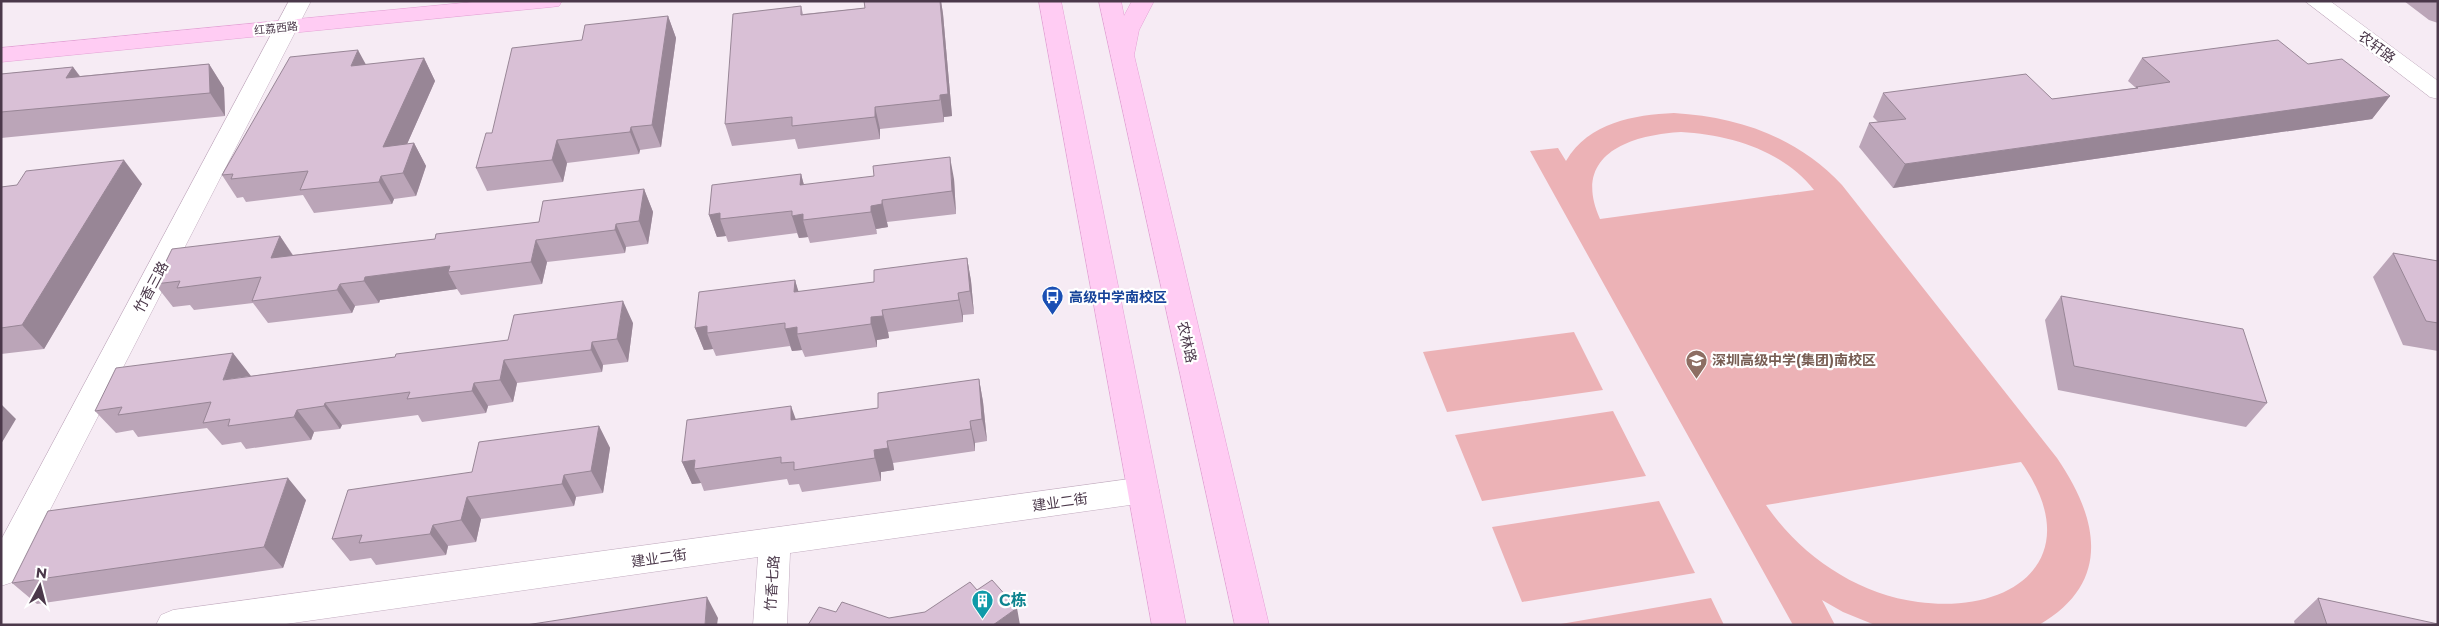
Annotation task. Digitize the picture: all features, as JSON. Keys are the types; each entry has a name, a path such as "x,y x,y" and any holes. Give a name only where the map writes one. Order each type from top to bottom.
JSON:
{"main road":[{"name":"红荔西路","path":"1,55 551,1"},
{"path":"1050,1 1169,625"},
{"name":"农林路","path":"1110,1 1252,625"},
{"path":"1122,58 1128,30 1143,1"}],"street":[{"name":"竹香三路","path":"1,572 300,1"},
{"path":"2319,4 2346,2"},
{"name":"农轩路","path":"2346,2 2438,68"},
{"name":"农轩路","path":"2319,4 2438,92"},
{"name":"建业二街","path":"174,625 1144,490"},
{"name":"竹香七路","path":"770,625 775,541"}],"shaded area":[{"path":"1659,114 1698,115 1721,119 1765,132 1806,154 1825,168 1842,185 2057,458 2071,481 2082,503 2089,526 2091,548 2088,569 2079,589 2063,608 2039,625 1875,625 1843,612 1822,600 1835,625 1793,625 1530,151 1558,148 1566,161 1587,137 1600,129 1628,119","holes":["1681,132 1718,137 1754,147 1787,164 1814,190 1600,219 1593,197 1593,179 1599,164 1610,153 1625,144 1642,138","2021,462 2040,496 2047,525 2044,551 2031,572 2011,588 1985,599 1953,604 1918,602 1895,598 1852,581 1813,556 1795,540 1766,505"]},
{"path":"1574,332 1603,390 1447,412 1423,352"},
{"path":"1613,411 1646,476 1482,501 1455,435"},
{"path":"1659,501 1695,573 1522,602 1492,527"},
{"path":"1711,598 1724,625 1555,625"}],"building":[{"path":"864,1 940,1 948,94 940,95 940,100 875,107 875,117 792,126 792,117 725,124 733,14 801,6 801,15 865,8"},
{"path":"668,16 652,125 631,127 630,132 557,140 552,160 476,168 486,133 492,133 512,48 582,40 585,25"},
{"path":"2278,40 2308,64 2342,59 2390,96 1905,164 1869,123 1906,119 1883,93 2026,74 2052,99 2138,88 2136,87 2170,82 2142,58"},
{"path":"358,50 351,66 424,58 383,147 414,143 403,173 381,176 379,182 300,190 308,171 231,179 233,174 222,175 290,57"},
{"path":"209,64 210,93 1,112 1,74 73,67 66,78"},
{"path":"950,157 952,191 882,200 882,204 871,206 871,212 803,220 803,214 792,216 792,211 720,219 720,213 709,215 712,185 801,174 800,185 874,176 873,166"},
{"path":"124,160 22,325 1,328 1,187 17,185 26,171"},
{"path":"644,189 639,221 616,224 615,230 536,240 531,262 448,272 450,266 365,277 364,281 340,284 337,290 252,301 261,277 177,288 180,281 155,284 172,249 280,236 271,258 435,239 436,234 539,222 543,201"},
{"path":"2393,253 2438,261 2438,323 2426,321"},
{"path":"967,258 970,291 958,293 959,300 882,310 883,316 871,317 871,324 797,334 797,327 785,329 785,323 707,333 707,326 695,328 699,292 795,280 794,292 874,282 874,270"},
{"path":"2061,296 2243,329 2267,403 2074,366"},
{"path":"623,301 617,339 592,342 591,350 504,360 500,380 474,383 472,391 407,399 410,392 325,403 324,406 297,410 294,417 228,426 230,419 203,423 211,402 118,415 122,407 95,411 116,368 233,353 223,380 395,357 396,354 508,340 514,315"},
{"path":"979,379 982,419 970,421 971,429 887,441 888,448 874,450 875,458 794,470 794,462 781,463 781,457 694,469 695,460 682,462 687,420 791,406 791,420 878,408 878,393"},
{"path":"599,426 591,471 564,475 562,484 467,497 461,520 433,525 430,534 359,543 362,535 332,539 348,490 472,472 479,442"},
{"path":"288,478 264,547 12,583 48,511"},
{"path":"992,580 1017,608 993,625 808,625 819,607 836,612 842,602 889,618 925,612 970,582 977,590"},
{"path":"707,597 705,625 526,625"},
{"path":"2318,598 2438,624 2438,625 2327,625"}],"place":[{"name":"高级中学南校区","path":"1053,316"},
{"name":"深圳高级中学(集团)南校区","path":"1696,379"},
{"name":"C栋","path":"983,619"}]}
